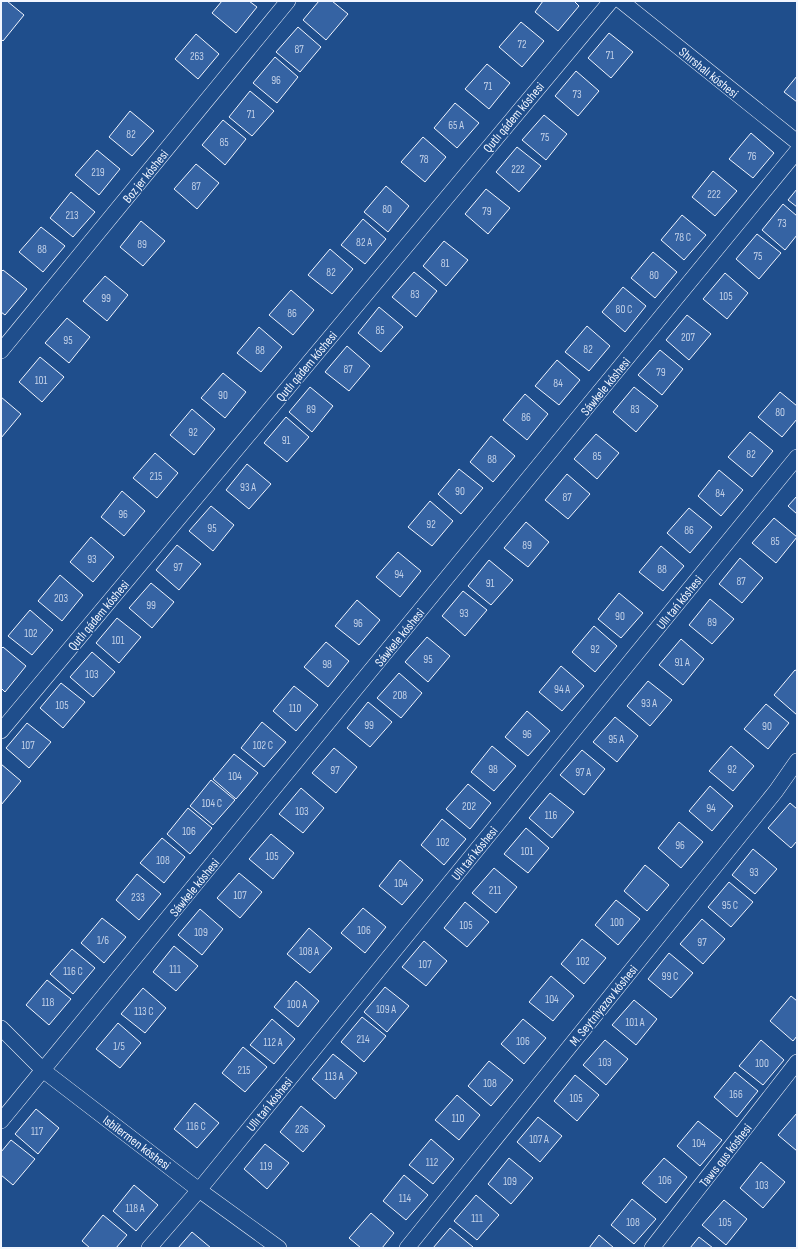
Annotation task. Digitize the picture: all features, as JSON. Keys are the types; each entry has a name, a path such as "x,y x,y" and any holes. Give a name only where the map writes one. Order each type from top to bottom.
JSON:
{"street":[{"name":"Boz jer kóshesi","path":"1,352 288,1"},
{"name":"Qutlı qádem kóshesi","path":"1,731 611,1"},
{"name":"Shırshalı kóshesi","path":"621,1 797,142"},
{"name":"Sáwkele kóshesi","path":"1,1121 44,1071 797,151"},
{"name":"Ullı tań kóshesi","path":"149,1248 199,1190 797,457"},
{"name":"M. Seytniyazov kóshesi","path":"407,1248 776,791 797,761"},
{"name":"Isbilermen kóshesi","path":"1,1028 44,1071 199,1190 280,1248"},
{"name":"Tawıs qus kóshesi","path":"652,1248 797,1062"}],"building":[{"path":"1,1 7,1 24,15 3,41 1,39"},
{"path":"222,1 249,1 257,7 236,33 212,13"},
{"path":"319,1 332,1 348,14 326,40 303,20"},
{"path":"543,1 574,1 579,6 558,31 535,12"},
{"path":"521,22 544,41 522,67 499,47"},
{"path":"298,27 321,47 300,72 276,52"},
{"path":"609,33 633,52 611,78 588,58"},
{"path":"196,34 219,54 198,79 175,59"},
{"path":"275,57 298,77 277,103 253,83"},
{"path":"487,64 510,83 489,109 465,89"},
{"path":"576,71 599,91 578,116 555,96"},
{"path":"797,76 797,102 784,92"},
{"path":"250,91 274,111 252,136 229,117"},
{"path":"455,103 479,123 457,148 434,128"},
{"path":"130,111 154,131 132,156 109,137"},
{"path":"544,115 567,134 546,160 522,140"},
{"path":"223,120 246,139 225,165 202,145"},
{"path":"751,133 774,153 753,178 729,159"},
{"path":"423,137 446,157 425,182 401,162"},
{"path":"517,147 541,166 519,192 496,172"},
{"path":"97,150 120,169 99,195 75,175"},
{"path":"196,164 219,183 197,209 174,189"},
{"path":"713,171 737,191 715,216 692,197"},
{"path":"386,186 409,206 388,232 364,212"},
{"path":"486,189 510,208 488,234 465,214"},
{"path":"797,189 797,207 788,200"},
{"path":"71,192 95,212 73,237 50,218"},
{"path":"783,204 797,216 797,235 785,250 762,230"},
{"path":"682,215 706,235 684,260 661,240"},
{"path":"363,219 386,239 365,264 341,245"},
{"path":"141,221 165,241 143,266 120,247"},
{"path":"41,227 65,246 43,272 19,252"},
{"path":"757,234 781,253 759,279 736,259"},
{"path":"444,241 468,260 446,286 423,266"},
{"path":"330,249 353,269 332,294 308,275"},
{"path":"653,252 677,272 655,298 631,278"},
{"path":"3,270 27,289 5,315 1,312 1,272"},
{"path":"414,272 437,291 416,317 392,297"},
{"path":"725,273 748,293 727,319 703,299"},
{"path":"105,276 128,295 107,321 83,301"},
{"path":"623,287 646,306 625,332 602,312"},
{"path":"291,290 314,310 293,335 269,315"},
{"path":"379,307 403,327 381,352 358,333"},
{"path":"687,315 711,334 689,360 666,340"},
{"path":"67,318 90,337 69,363 45,343"},
{"path":"587,326 610,346 589,371 565,352"},
{"path":"259,327 282,347 261,372 237,353"},
{"path":"347,346 370,366 349,391 325,372"},
{"path":"660,350 683,369 662,395 638,375"},
{"path":"40,357 64,377 42,402 19,382"},
{"path":"557,360 580,380 559,405 535,386"},
{"path":"223,373 246,392 225,418 201,398"},
{"path":"310,387 333,406 312,432 289,412"},
{"path":"634,387 658,406 636,432 613,412"},
{"path":"780,392 797,406 797,419 782,437 758,417"},
{"path":"525,394 548,414 527,440 503,420"},
{"path":"1,397 21,414 1,438"},
{"path":"192,409 215,429 194,455 170,435"},
{"path":"286,417 309,437 287,462 264,443"},
{"path":"750,432 773,451 752,477 728,457"},
{"path":"596,434 619,453 597,479 574,459"},
{"path":"491,436 515,456 493,482 470,462"},
{"path":"155,453 178,473 157,498 133,478"},
{"path":"247,464 271,484 249,509 226,490"},
{"path":"459,469 483,488 461,514 438,494"},
{"path":"719,470 743,490 721,516 698,496"},
{"path":"567,474 590,494 568,519 545,500"},
{"path":"122,491 145,511 124,536 101,517"},
{"path":"797,496 797,514 788,506"},
{"path":"430,501 453,521 432,546 408,527"},
{"path":"211,506 234,525 213,551 189,531"},
{"path":"689,508 712,527 690,553 667,533"},
{"path":"774,518 797,537 776,563 752,543"},
{"path":"526,522 549,542 528,567 504,548"},
{"path":"91,537 114,557 93,582 70,562"},
{"path":"177,545 201,564 179,590 156,570"},
{"path":"661,546 684,566 663,591 639,572"},
{"path":"398,552 421,571 400,597 376,577"},
{"path":"740,558 763,578 742,603 719,584"},
{"path":"489,560 513,580 491,605 468,586"},
{"path":"60,575 83,595 62,621 38,601"},
{"path":"151,583 174,602 152,628 129,608"},
{"path":"463,591 487,610 465,636 442,616"},
{"path":"619,593 643,613 621,638 598,619"},
{"path":"710,599 734,619 712,644 689,625"},
{"path":"357,600 380,620 359,645 335,626"},
{"path":"30,610 53,630 32,655 8,636"},
{"path":"117,618 141,637 119,663 96,643"},
{"path":"594,626 617,646 595,672 572,652"},
{"path":"427,637 450,656 428,682 405,662"},
{"path":"681,639 704,659 683,685 659,665"},
{"path":"326,642 349,661 328,687 304,667"},
{"path":"3,647 26,666 5,692 1,688 1,649"},
{"path":"92,652 115,672 93,697 70,677"},
{"path":"561,666 584,686 562,711 539,692"},
{"path":"795,670 797,671 797,715 774,695"},
{"path":"399,673 422,693 401,718 377,698"},
{"path":"648,681 672,700 650,726 627,706"},
{"path":"61,683 85,702 63,728 40,708"},
{"path":"294,686 318,705 296,731 273,711"},
{"path":"368,702 392,722 370,747 347,728"},
{"path":"766,704 789,723 768,749 744,729"},
{"path":"527,711 550,731 528,756 505,737"},
{"path":"615,717 638,736 617,762 593,742"},
{"path":"262,722 286,742 264,767 241,748"},
{"path":"27,723 51,742 29,768 6,748"},
{"path":"492,746 516,766 494,791 471,772"},
{"path":"731,746 754,766 733,791 709,771"},
{"path":"334,748 357,767 336,793 312,773"},
{"path":"582,750 605,769 584,795 560,775"},
{"path":"234,754 258,773 236,799 213,779"},
{"path":"1,764 21,781 1,805"},
{"path":"211,780 235,800 213,825 190,806"},
{"path":"468,784 491,803 470,829 446,809"},
{"path":"710,786 733,806 712,831 689,811"},
{"path":"301,788 324,808 303,833 279,814"},
{"path":"550,793 574,812 552,838 529,818"},
{"path":"790,803 797,809 797,841 791,848 768,828"},
{"path":"188,808 212,828 190,854 167,834"},
{"path":"442,819 466,839 444,865 421,845"},
{"path":"679,822 703,842 681,868 658,848"},
{"path":"526,828 549,848 528,873 504,854"},
{"path":"271,834 294,853 273,879 249,859"},
{"path":"162,838 185,857 164,883 140,863"},
{"path":"753,849 777,869 755,894 732,875"},
{"path":"400,860 423,880 402,905 379,886"},
{"path":"645,865 669,885 647,911 624,891"},
{"path":"494,868 517,887 496,913 472,893"},
{"path":"239,873 262,892 240,918 217,898"},
{"path":"137,874 161,894 139,920 116,900"},
{"path":"729,882 753,902 731,927 708,907"},
{"path":"616,900 640,919 618,945 595,925"},
{"path":"465,902 489,922 467,947 444,928"},
{"path":"363,908 386,927 365,953 341,933"},
{"path":"200,909 223,929 202,955 178,935"},
{"path":"102,918 126,937 104,963 81,943"},
{"path":"702,919 725,939 703,964 680,944"},
{"path":"309,928 332,948 310,973 287,954"},
{"path":"582,939 606,958 584,984 561,964"},
{"path":"424,941 447,961 426,986 402,967"},
{"path":"174,946 198,966 176,991 153,972"},
{"path":"72,949 95,968 73,994 50,974"},
{"path":"669,953 693,973 671,998 648,979"},
{"path":"551,976 574,996 553,1021 529,1002"},
{"path":"47,980 71,999 49,1025 26,1005"},
{"path":"296,981 319,1001 298,1027 274,1007"},
{"path":"385,987 409,1006 387,1032 364,1012"},
{"path":"143,988 166,1008 145,1033 121,1014"},
{"path":"791,996 797,1001 797,1036 793,1041 770,1021"},
{"path":"634,1000 657,1019 636,1045 612,1025"},
{"path":"362,1017 386,1036 364,1062 341,1042"},
{"path":"272,1019 295,1039 274,1064 250,1045"},
{"path":"523,1019 546,1038 524,1064 501,1044"},
{"path":"118,1023 141,1043 120,1068 96,1049"},
{"path":"605,1040 628,1059 606,1085 583,1065"},
{"path":"761,1040 784,1060 763,1085 739,1066"},
{"path":"243,1047 267,1067 245,1092 222,1073"},
{"path":"333,1054 357,1073 335,1099 312,1079"},
{"path":"489,1061 513,1080 491,1106 468,1086"},
{"path":"735,1072 758,1091 737,1117 714,1097"},
{"path":"575,1075 599,1095 577,1121 554,1101"},
{"path":"457,1095 480,1115 459,1140 435,1120"},
{"path":"195,1103 219,1123 197,1148 174,1129"},
{"path":"301,1106 325,1126 303,1152 280,1132"},
{"path":"36,1109 59,1128 38,1154 15,1134"},
{"path":"797,1113 797,1151 778,1135"},
{"path":"538,1117 562,1136 540,1162 517,1142"},
{"path":"698,1121 722,1140 700,1166 677,1146"},
{"path":"431,1139 454,1159 433,1184 409,1165"},
{"path":"11,1140 35,1159 13,1185 1,1175 1,1152"},
{"path":"265,1144 289,1163 267,1189 244,1169"},
{"path":"509,1158 533,1178 511,1204 488,1184"},
{"path":"664,1158 687,1177 666,1203 642,1183"},
{"path":"761,1162 785,1182 763,1208 740,1188"},
{"path":"404,1175 428,1195 406,1220 383,1201"},
{"path":"134,1185 158,1205 136,1231 113,1211"},
{"path":"476,1195 499,1215 477,1240 454,1221"},
{"path":"632,1199 656,1219 634,1244 611,1225"},
{"path":"724,1200 747,1219 726,1245 702,1225"},
{"path":"371,1213 394,1233 382,1248 361,1248 349,1238"},
{"path":"103,1215 127,1235 116,1248 90,1248 82,1241"},
{"path":"450,1228 473,1247 473,1248 433,1248"},
{"path":"192,1232 211,1248 178,1248"},
{"path":"599,1235 614,1248 589,1248"},
{"path":"699,1237 713,1248 690,1248"}]}
